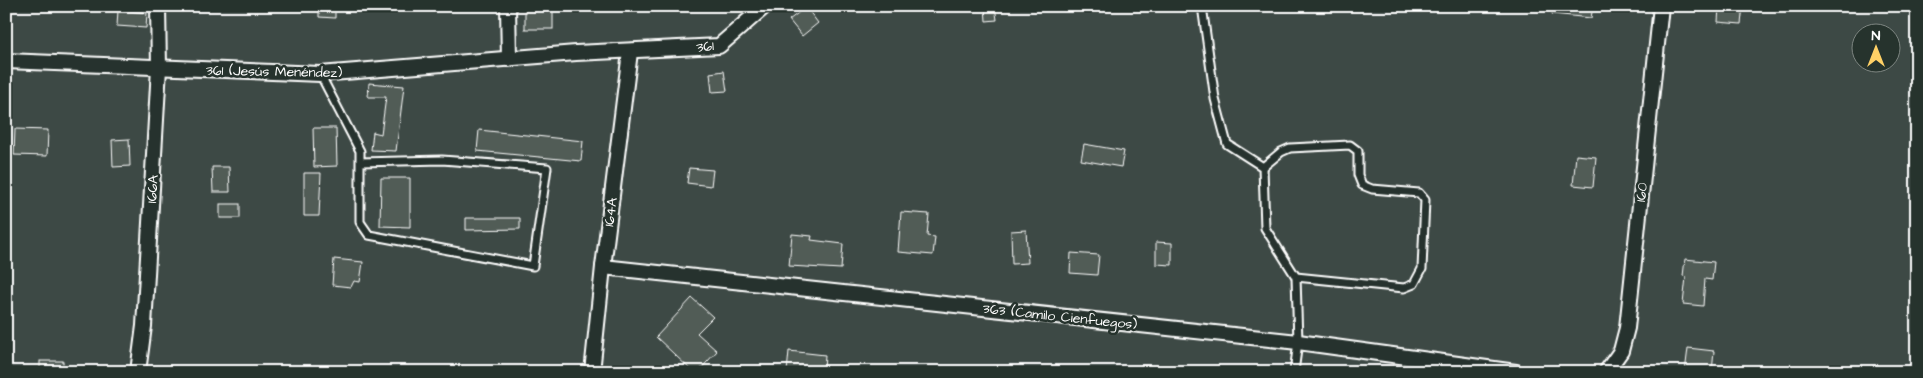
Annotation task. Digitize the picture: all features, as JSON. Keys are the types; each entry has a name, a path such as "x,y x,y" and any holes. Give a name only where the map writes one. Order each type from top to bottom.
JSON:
{"street":[{"name":"166A","path":"138,372 144,326 159,68 158,6"},
{"path":"508,6 509,59"},
{"name":"361","path":"630,52 719,46 765,6"},
{"name":"160","path":"1606,372 1621,350 1627,328 1661,6"},
{"name":"361 (Jesús Menéndez)","path":"6,61 320,74 509,59 630,52"},
{"name":"164A","path":"592,372 630,52"},
{"name":"363 (Camilo Cienfuegos)","path":"603,267 1298,342 1516,372"}],"lane":[{"path":"1202,6 1215,99 1227,144 1263,167"},
{"path":"320,74 360,151 360,162 360,222 369,235 534,266 547,168 442,160 360,162"},
{"path":"1263,167 1281,152 1290,148 1350,145 1358,151 1358,175 1362,185 1372,189 1419,193 1425,200 1422,269 1414,284 1404,288 1296,277"},
{"path":"1263,167 1265,228 1296,277 1298,342 1294,372"}],"shaded area":[{"path":"6,6 1917,6 1917,326 1914,372 6,372"}],"building":[{"path":"319,6 335,6 335,18 319,17"},
{"path":"525,6 553,6 553,29 525,29"},
{"path":"985,6 995,6 997,20 986,21"},
{"path":"1552,6 1593,6 1591,18 1552,14"},
{"path":"1719,6 1743,6 1741,24 1718,22"},
{"path":"806,7 818,23 802,36 789,20"},
{"path":"118,10 147,13 146,28 117,26"},
{"path":"724,71 727,91 712,92 710,73"},
{"path":"369,83 404,86 396,151 371,150 373,132 381,134 386,97 368,97"},
{"path":"313,128 336,128 337,166 314,167"},
{"path":"15,129 48,130 47,156 14,155"},
{"path":"479,130 583,141 581,161 477,151"},
{"path":"129,139 130,166 113,167 112,140"},
{"path":"1084,144 1124,151 1121,167 1081,160"},
{"path":"1576,155 1596,157 1593,187 1573,185"},
{"path":"212,167 229,167 230,192 213,192"},
{"path":"689,168 713,170 711,186 687,183"},
{"path":"304,173 321,173 319,216 304,216"},
{"path":"381,178 410,178 410,227 380,226"},
{"path":"220,204 240,204 240,218 220,218"},
{"path":"901,212 929,214 927,236 935,237 933,255 898,252"},
{"path":"466,218 520,218 520,229 466,230"},
{"path":"1026,230 1028,263 1012,264 1011,231"},
{"path":"792,234 812,236 811,240 843,244 841,269 789,266"},
{"path":"1156,242 1172,243 1172,265 1156,264"},
{"path":"1071,253 1099,255 1097,275 1070,273"},
{"path":"334,259 363,262 360,282 354,281 351,287 332,285"},
{"path":"1685,259 1714,262 1712,280 1705,279 1703,306 1683,304 1686,277 1683,276"},
{"path":"692,298 713,317 697,333 717,351 698,372 693,372 656,337"},
{"path":"1688,348 1714,351 1712,372 1685,372"},
{"path":"789,351 825,355 824,372 787,372"},
{"path":"40,361 63,361 63,372 40,372"}]}
